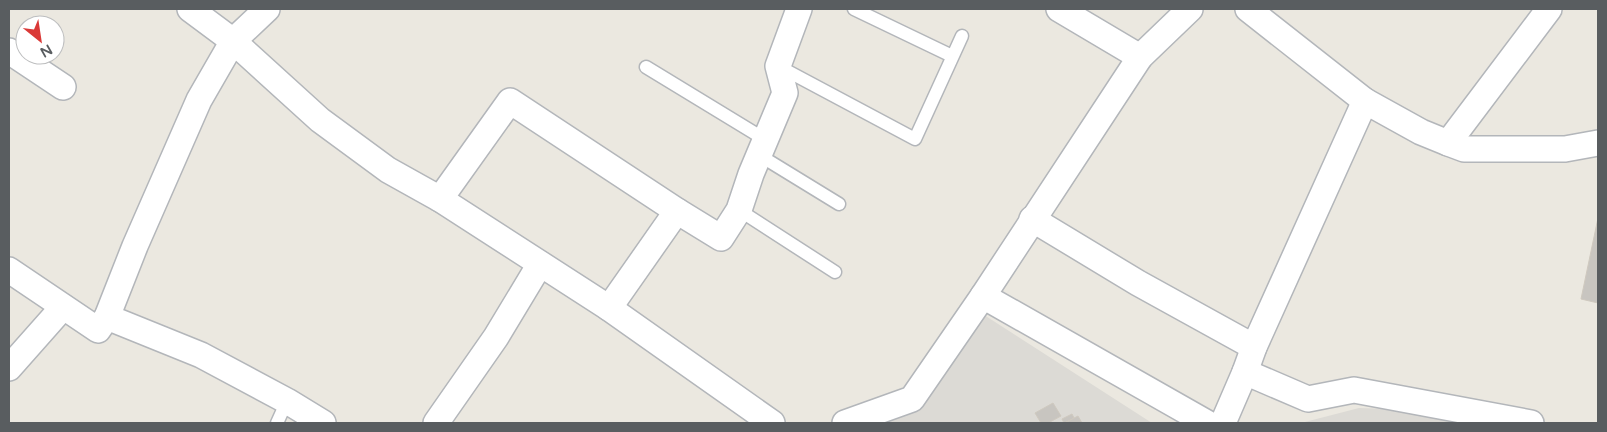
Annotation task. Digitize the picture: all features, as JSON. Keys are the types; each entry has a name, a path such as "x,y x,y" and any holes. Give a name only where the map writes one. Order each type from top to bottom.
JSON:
{"street":[{"path":"190,9 233,40 327,125 388,170 440,199 608,308 772,423"},
{"path":"9,270 98,330 107,317 135,246 199,100 233,40 267,9"},
{"path":"440,199 510,100 721,238 739,210 785,93 778,66 799,9"},
{"path":"1059,9 1140,58"},
{"path":"845,423 912,399 983,296 1140,58 1190,9"},
{"path":"1248,9 1365,101 1421,132 1448,143 1464,149 1565,150 1598,143"},
{"path":"1448,143 1549,9"},
{"path":"9,51 63,87"},
{"path":"1223,423 1254,347 1365,101"},
{"path":"608,308 677,211"},
{"path":"1032,219 1138,283 1254,347"},
{"path":"436,423 496,337 540,264"},
{"path":"983,296 1206,423"},
{"path":"9,368 63,307"},
{"path":"107,317 201,355 282,412 323,423"},
{"path":"1245,372 1308,399 1354,390 1531,423"}],"lane":[{"path":"854,9 952,56"},
{"path":"778,66 915,139 962,36"},
{"path":"646,67 839,204"},
{"path":"739,210 835,272"}],"shaded area":[{"path":"981,313 1152,423 882,423 912,412"},
{"path":"1359,408 1456,411 1516,423 1301,423"}],"building":[{"path":"1598,218 1598,303 1581,299"},
{"path":"1053,403 1061,416 1048,423 1041,423 1035,413"},
{"path":"1072,414 1074,418 1064,423 1062,419"},
{"path":"1078,416 1082,423 1065,423"}]}
